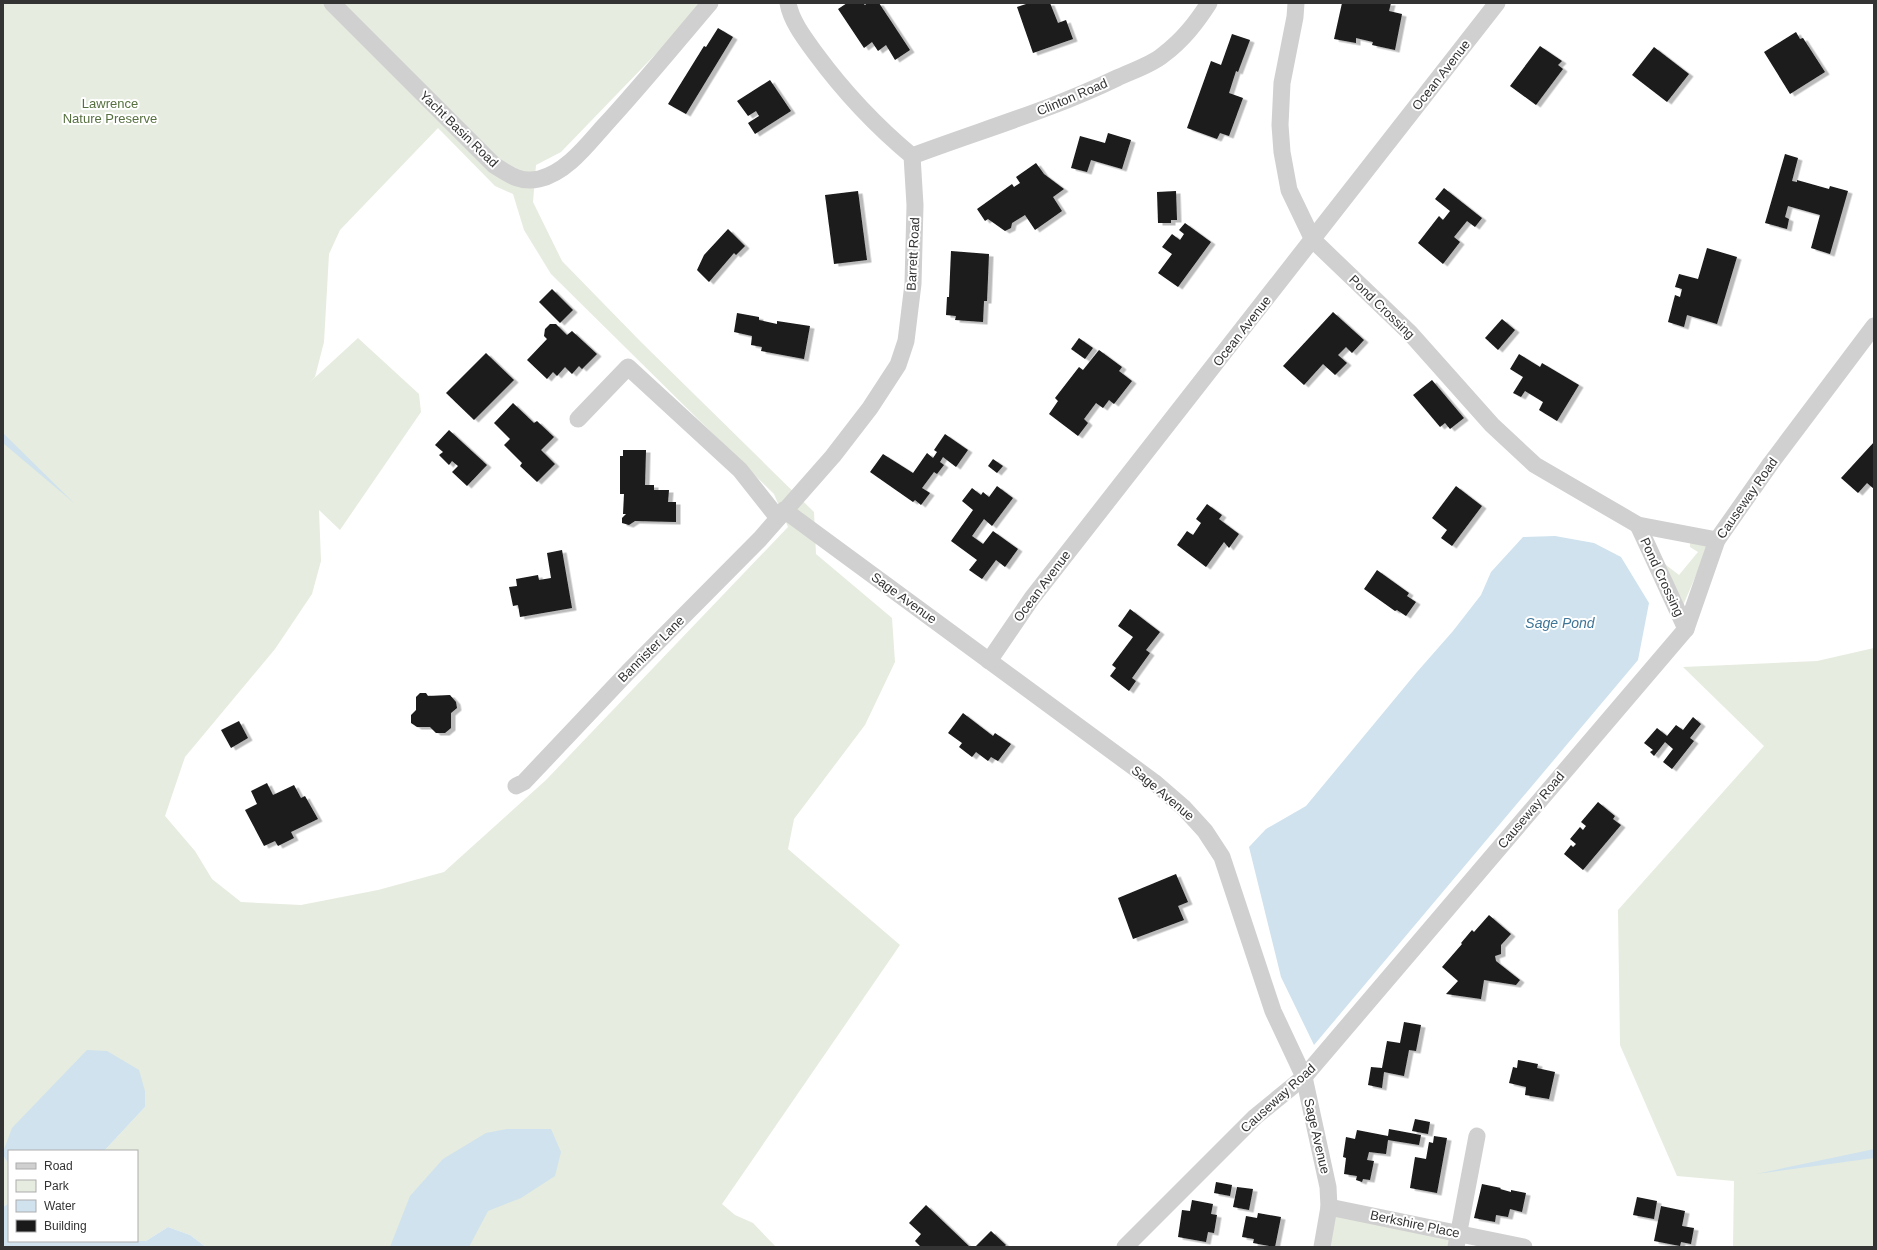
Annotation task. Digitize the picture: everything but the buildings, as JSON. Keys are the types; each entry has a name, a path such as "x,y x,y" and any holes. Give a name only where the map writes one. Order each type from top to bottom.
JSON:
{"street":[{"name":"Yacht Basin Road","path":"332,3 494,165 516,179 524,180 540,179 556,172 575,157 632,96 710,3"},
{"path":"788,3 789,10 805,39 836,82 883,132 912,156"},
{"name":"Clinton Road","path":"912,156 972,133 1026,116 1079,96 1162,57 1182,39 1209,3"},
{"name":"Pond Crossing","path":"1296,3 1295,17 1282,83 1280,125 1282,152 1289,190 1312,240 1410,333 1492,425 1534,465 1638,525 1717,540"},
{"name":"Ocean Avenue","path":"989,661 1032,598 1497,3"},
{"name":"Barrett Road","path":"781,514 838,450 870,408 898,365 906,341 913,284 916,205 912,156"},
{"name":"Causeway Road","path":"1125,1247 1255,1117 1304,1077 1686,629 1717,540 1771,464 1874,326"},
{"name":"Sage Avenue","path":"578,419 628,367 740,470 781,514 989,661 1154,782 1184,808 1205,831 1222,857 1273,1011 1304,1077 1328,1187 1329,1207 1322,1247"},
{"name":"Bannister Lane","path":"516,786 524,782 628,672 760,539 781,514"},
{"name":"Pond Crossing","path":"1638,525 1686,629"},
{"path":"1458,1240 1477,1136"},
{"name":"Berkshire Place","path":"1329,1207 1458,1240 1524,1247"}],"green space":[{"name":"Lawrence Nature Preserve","path":"3,3 705,3 561,152 536,165 533,202 562,261 641,342 814,512 816,554 892,618 895,662 865,725 794,819 788,849 900,945 722,1204 735,1215 753,1223 776,1247 206,1247 190,1235 168,1227 146,1241 138,1241 138,1150 105,1150 145,1107 3,1152","holes":["438,128 495,186 513,194 524,230 551,274 774,494 788,527 546,780 444,872 378,890 301,905 241,902 212,879 195,851 165,816 185,757 275,649 312,594 321,561 319,510 340,530 421,412 419,394 358,338 309,383 315,377 324,342 329,254 340,230"]},
{"path":"1690,538 1710,542 1682,608 1662,562 1679,575 1698,552 1690,547"},
{"path":"1874,648 1874,1247 1733,1247 1734,1181 1677,1176 1620,1045 1618,910 1764,746 1683,667 1817,661"},
{"path":"3,1155 8,1163 8,1204 3,1207"},
{"path":"1332,1209 1457,1234 1455,1247 1324,1247"}],"water":[{"path":"3,433 74,503 3,443"},
{"name":"Sage Pond","path":"1555,536 1594,543 1621,557 1649,603 1638,660 1314,1045 1281,977 1249,847 1266,829 1306,806 1453,631 1481,595 1491,572 1523,537"},
{"path":"87,1050 107,1051 139,1070 145,1091 145,1107 105,1150 8,1150 8,1163 3,1155 3,1152 12,1128"},
{"path":"507,1129 551,1129 561,1152 555,1176 521,1198 488,1211 469,1247 390,1247 410,1196 443,1159 486,1133"},
{"path":"1874,1149 1874,1158 1756,1174 1865,1151"},
{"path":"8,1204 8,1242 138,1242 146,1241 168,1227 190,1235 206,1247 3,1247 3,1207"}]}
